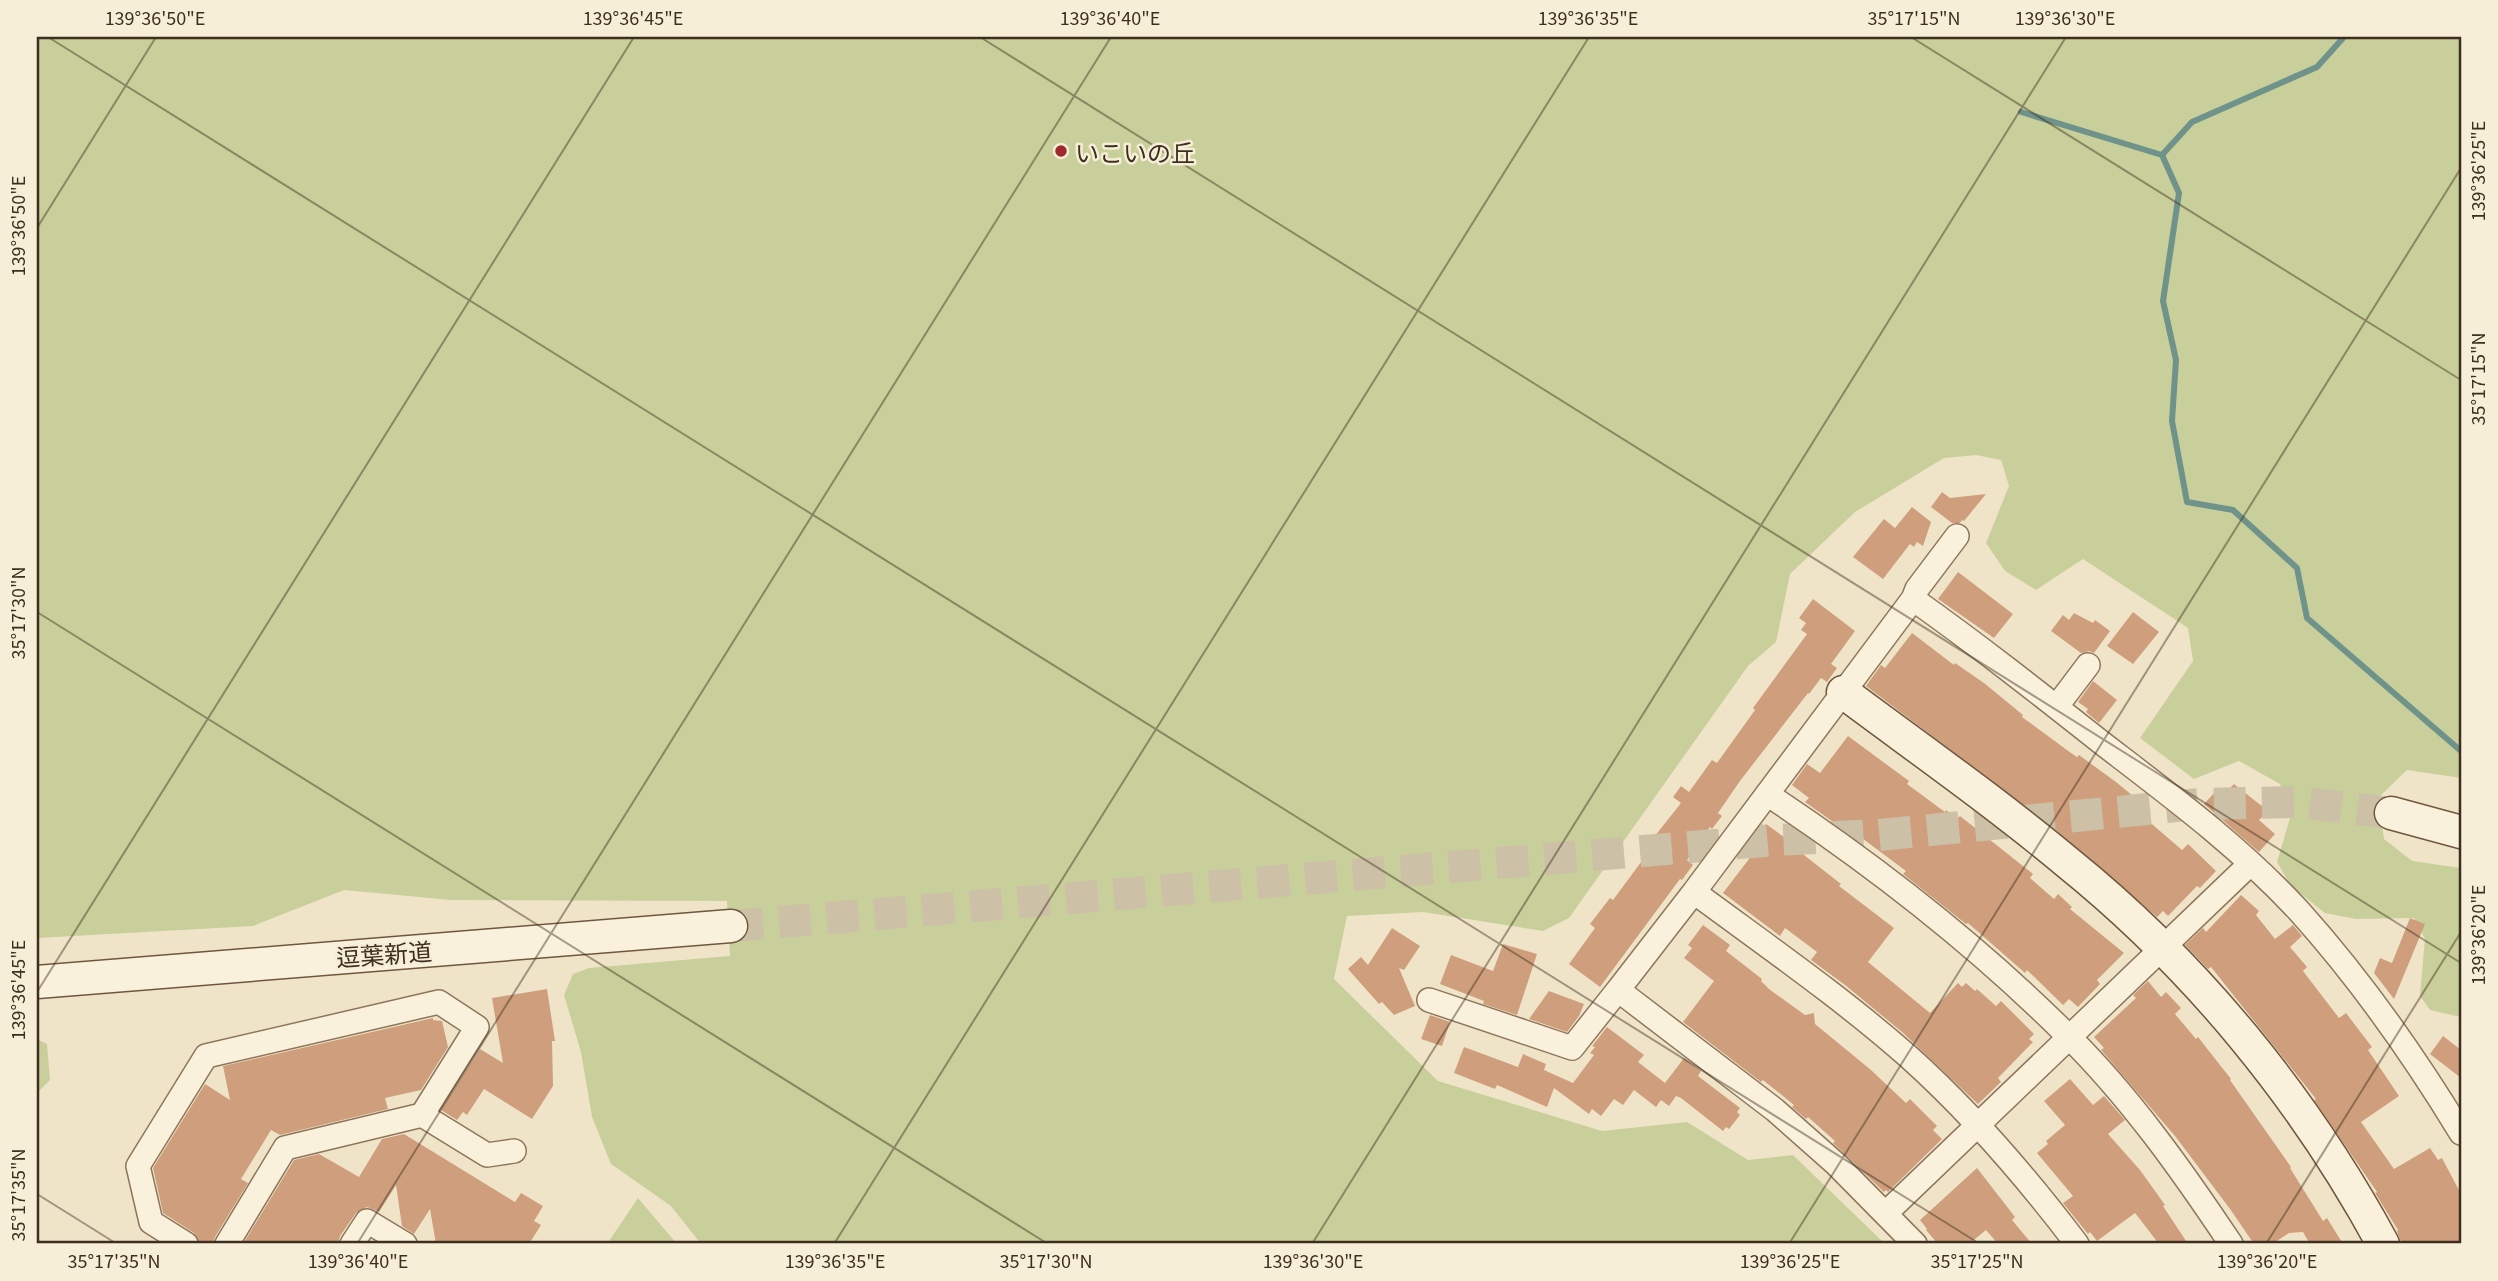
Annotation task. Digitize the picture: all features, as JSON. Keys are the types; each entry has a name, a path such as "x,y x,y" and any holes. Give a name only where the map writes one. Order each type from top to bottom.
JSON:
{"street":[{"path":"1429,1000 1572,1048 1768,794 1958,536"},
{"path":"1913,599 1975,643 2197,815 2250,864 2298,911 2371,997 2419,1065 2461,1133"},
{"path":"2057,706 2088,665"},
{"path":"1843,692 2068,862 2162,947 2211,998 2296,1106 2348,1184 2382,1244"},
{"path":"1768,794 1839,841 1980,954 2069,1037 2164,1149 2231,1244"},
{"path":"2391,813 2461,832"},
{"path":"1886,1213 2250,864"},
{"path":"1694,892 1812,980 1910,1058 2028,1180 2077,1244"},
{"name":"逗葉新道","path":"37,982 731,926"},
{"path":"1618,990 1775,1110 1836,1164 1915,1244"},
{"path":"186,1244 151,1222 138,1166 206,1056 439,1002 477,1027 422,1115 285,1148 227,1244"},
{"path":"422,1115 487,1155 514,1151"},
{"path":"352,1244 367,1221 405,1244"}],"green space":[{"path":"37,37 2461,37 2461,778 2407,770 2378,798 2384,839 2412,861 2461,868 2461,1017 2430,1010 2420,996 2425,939 2414,918 2356,919 2325,913 2291,886 2277,862 2290,818 2280,784 2239,761 2194,779 2140,738 2193,661 2188,628 2083,559 2036,590 2005,571 1986,543 2009,486 2001,460 1976,455 1944,458 1855,512 1790,574 1776,642 1748,666 1569,918 1543,931 1423,912 1347,916 1334,979 1438,1081 1602,1131 1687,1122 1748,1160 1793,1155 1885,1244 701,1244 671,1206 611,1164 592,1117 581,1052 564,995 573,974 589,968 730,956 727,901 451,900 344,890 253,926 37,938"},
{"path":"37,1039 47,1044 50,1080 37,1093"},
{"path":"638,1198 677,1244 607,1244"}],"building":[{"path":"1942,492 1950,498 1986,494 1964,521 1952,523 1931,507"},
{"path":"1912,507 1931,522 1923,546 1917,542 1914,547 1910,544 1883,579 1853,557 1884,519 1895,528"},
{"path":"1958,572 2013,614 1994,638 1938,599"},
{"path":"1813,599 1855,631 1831,664 1837,668 1827,682 1821,678 1808,693 1740,781 1718,813 1722,816 1712,829 1710,827 1687,860 1693,865 1600,987 1569,964 1595,928 1590,924 1610,898 1613,900 1647,854 1643,851 1681,803 1673,797 1681,786 1689,792 1712,760 1717,763 1755,710 1753,708 1807,634 1801,630 1806,623 1799,618"},
{"path":"2133,612 2159,632 2133,664 2107,646"},
{"path":"2074,613 2093,623 2095,620 2110,631 2094,653 2081,653 2051,631 2063,615 2069,620"},
{"path":"1912,633 1954,665 1955,663 1984,683 2023,715 2022,717 2071,753 2077,757 2079,755 2116,782 2144,805 2138,812 2182,850 2188,844 2216,871 2168,916 2163,911 2157,917 2051,826 1866,686 1881,665 1885,668"},
{"path":"2093,681 2117,700 2099,723 2086,712 2088,709 2078,702"},
{"path":"1848,736 1909,781 1907,784 1945,812 1946,810 1957,819 1960,816 2033,874 2030,878 2054,899 2058,894 2072,907 2070,909 2124,953 2097,980 2100,984 2078,1007 2069,999 2063,1005 2027,970 2025,973 1968,923 1903,874 1906,871 1839,821 1836,824 1805,802 1809,798 1792,785 1807,764 1820,773"},
{"path":"2234,784 2268,811 2259,820 2275,834 2259,852 2204,804 2217,790 2223,795"},
{"path":"1762,824 1766,824 1798,847 1797,849 1841,884 1839,886 1894,928 1868,962 1930,1013 1958,983 1962,987 1966,983 1996,1006 2001,1001 2034,1034 2029,1039 2033,1042 1998,1078 2001,1082 1978,1104 1902,1032 1811,960 1817,952 1785,928 1780,936 1723,893 1752,855 1744,849"},
{"path":"2241,895 2259,911 2256,915 2275,939 2293,925 2302,936 2290,947 2307,967 2303,971 2339,1018 2346,1013 2372,1047 2368,1050 2399,1096 2361,1122 2394,1169 2430,1148 2438,1160 2442,1158 2461,1194 2461,1244 2402,1244 2398,1230 2375,1193 2377,1192 2314,1100 2316,1099 2211,967 2208,969 2185,945 2203,928 2206,932"},
{"path":"2410,918 2425,924 2394,999 2374,973 2380,958 2392,963"},
{"path":"1703,925 1730,945 1726,951 1762,979 1769,989 1805,1015 1814,1013 1815,1024 1906,1103 1910,1099 1937,1126 1933,1130 1942,1139 1888,1192 1884,1192 1808,1117 1806,1119 1792,1107 1794,1105 1683,1022 1714,981 1684,958 1692,948 1688,945"},
{"path":"1392,928 1420,946 1404,970 1399,968 1415,1006 1394,1015 1382,1002 1379,1004 1348,969 1361,957 1368,965"},
{"path":"1503,944 1537,954 1517,1015 1483,1004 1484,1001 1440,984 1451,955 1493,971"},
{"path":"2148,981 2161,997 2166,992 2181,1008 2175,1014 2196,1039 2198,1037 2231,1079 2291,1167 2323,1221 2327,1218 2343,1244 2310,1244 2303,1232 2289,1233 2272,1244 2254,1244 2175,1136 2101,1050 2104,1048 2094,1037 2136,998 2133,995"},
{"path":"547,989 555,1041 552,1041 553,1086 532,1119 484,1089 467,1115 463,1112 457,1120 441,1110 480,1049 503,1063 492,998"},
{"path":"1549,991 1584,1004 1567,1032 1529,1019"},
{"path":"1430,1015 1450,1022 1442,1046 1421,1039"},
{"path":"433,1018 442,1021 448,1047 421,1090 385,1098 388,1109 280,1135 271,1130 241,1179 248,1183 213,1244 200,1244 194,1233 163,1213 153,1168 205,1084 230,1100 223,1066"},
{"path":"1607,1027 1644,1055 1638,1062 1665,1083 1684,1058 1701,1071 1698,1076 1740,1108 1737,1112 1740,1115 1729,1129 1726,1127 1723,1131 1681,1098 1676,1096 1669,1106 1661,1100 1656,1107 1634,1090 1623,1105 1614,1099 1601,1116 1592,1109 1589,1114 1554,1088 1547,1107 1497,1085 1495,1089 1454,1073 1464,1047 1518,1067 1523,1054 1546,1064 1544,1070 1573,1083 1594,1055 1590,1053 1595,1047 1592,1046"},
{"path":"2443,1036 2461,1050 2461,1078 2430,1054"},
{"path":"2070,1079 2093,1105 2104,1096 2125,1120 2108,1134 2140,1170 2188,1244 2159,1244 2135,1213 2097,1241 2063,1203 2073,1196 2037,1153 2048,1144 2046,1141 2065,1125 2044,1101"},
{"path":"404,1134 515,1202 521,1193 543,1206 534,1221 541,1225 529,1244 436,1244 430,1209 414,1234 402,1226 396,1185 379,1212 367,1207 356,1213 340,1236 338,1244 243,1244 294,1160 319,1154 359,1177 382,1139"},
{"path":"1977,1168 2015,1217 2012,1220 2032,1244 1998,1244 1986,1230 1969,1244 1938,1244 1926,1230 1920,1220"}],"waterway":[{"path":"2162,155 2192,122 2317,67 2344,37"},
{"path":"2021,112 2162,155 2179,193 2163,301 2176,360 2172,421 2187,502 2233,510 2297,568 2307,618 2461,751"}],"tunnel":[{"path":"731,926 1776,840 1879,835 2199,804 2297,802 2391,813"}],"place":[{"name":"いこいの丘","path":"1061,151"}]}
